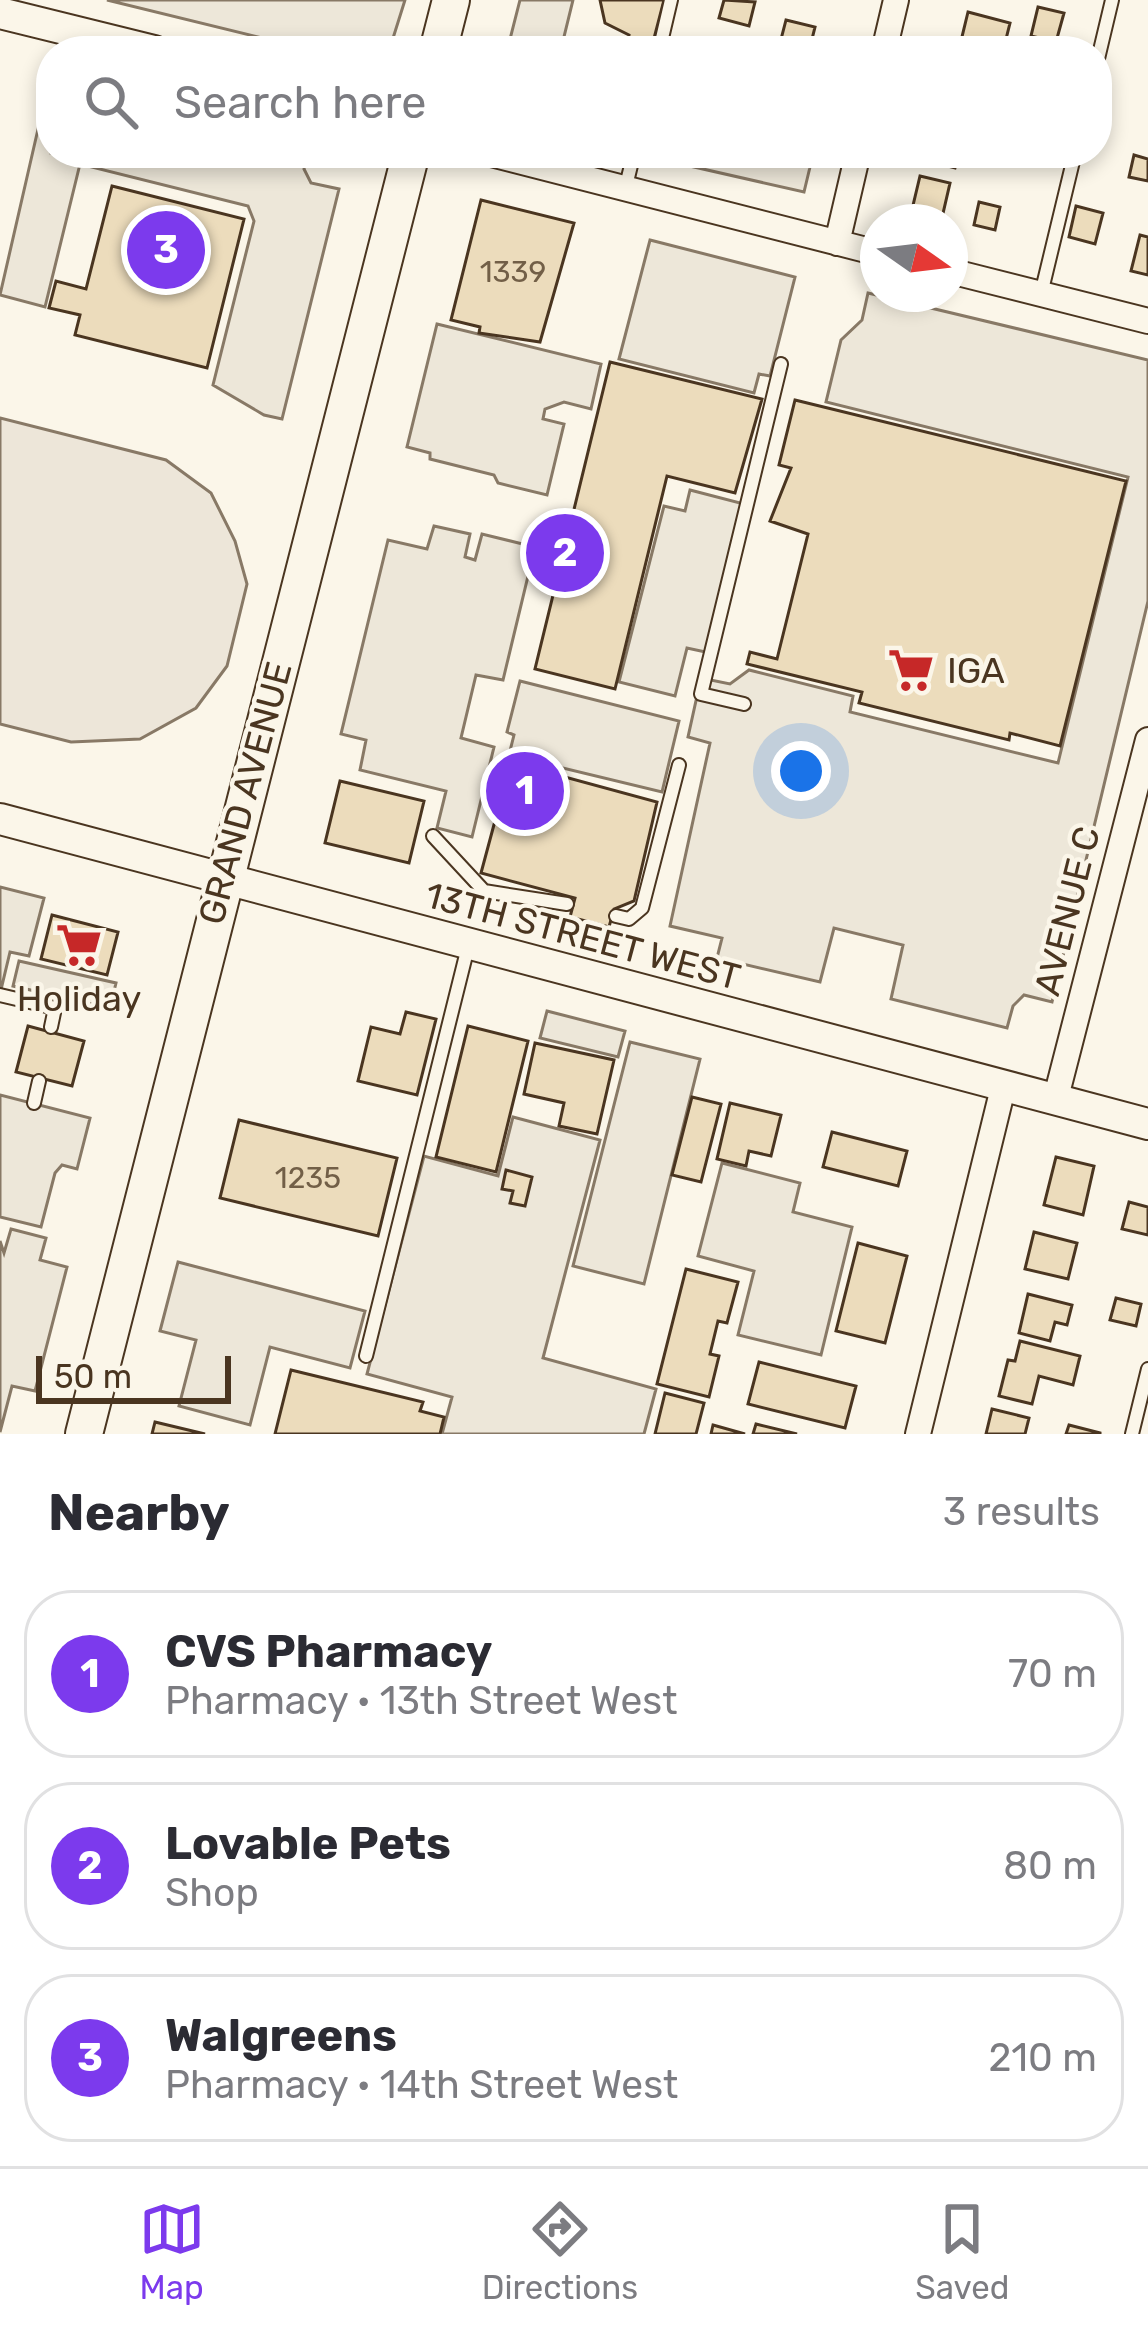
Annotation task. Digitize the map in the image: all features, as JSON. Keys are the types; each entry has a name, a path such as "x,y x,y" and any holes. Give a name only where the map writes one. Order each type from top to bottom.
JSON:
{"main road":[{"path":"442,36 451,0"},
{"name":"GRAND AVENUE","path":"85,1434 222,880 407,168"}],"street":[{"path":"888,36 896,0"},
{"path":"0,13 93,36"},
{"path":"543,168 860,249"},
{"path":"837,243 855,168"},
{"path":"968,276 1148,321"},
{"name":"AVENUE C","path":"1055,1101 1148,740"},
{"name":"13TH STREET WEST","path":"0,820 1148,1124"},
{"path":"918,1434 1003,1088"}],"lane":[{"path":"663,36 671,0"},
{"path":"1103,36 1112,0"},
{"path":"625,190 630,168"},
{"path":"1041,294 1071,168"},
{"path":"744,704 701,694 781,364"},
{"path":"616,916 629,920 642,908 679,765"},
{"path":"433,836 484,891 567,904"},
{"path":"366,1356 468,946"},
{"path":"0,995 56,1008 51,1028"},
{"path":"34,1103 39,1081"},
{"path":"1132,1434 1148,1369"}],"shaded area":[{"path":"107,0 405,0 394,36 254,36"},
{"path":"520,0 573,0 564,36 511,36"},
{"path":"36,138 36,168 79,168 45,307 0,295"},
{"path":"96,168 304,168 311,183 339,189 282,419 264,415 213,385 254,221 248,206"},
{"path":"699,168 810,168 804,192"},
{"path":"650,240 795,277 770,376 759,374 754,393 619,359"},
{"path":"864,312 947,312 1148,360 1148,601 1052,1002 1024,995 1013,1006 1007,1028 891,999 903,945 834,928 820,982 717,958 722,938 670,926 710,743 688,737 701,678 730,684 749,670 853,696 850,712 1058,763 1128,477 826,402 841,340 862,320"},
{"path":"437,324 601,364 591,409 564,402 545,409 543,419 564,424 547,495 498,483 494,475 430,459 430,453 407,447"},
{"path":"0,418 166,460 211,493 235,541 247,584 227,666 196,708 140,739 71,742 0,724"},
{"path":"690,490 748,505 710,653 687,648 675,696 619,682 664,506 685,511"},
{"path":"434,526 470,534 465,557 475,560 482,534 535,547 503,680 476,675 461,738 494,747 472,837 437,828 446,791 360,770 366,740 341,734 388,540 427,549"},
{"path":"520,681 679,721 662,792 509,755 514,735 507,732"},
{"path":"0,887 44,898 29,956 10,952 0,994"},
{"path":"19,961 116,983 110,1008 13,986"},
{"path":"547,1011 625,1031 618,1057 540,1038"},
{"path":"630,1042 700,1059 644,1284 573,1266"},
{"path":"0,1095 90,1118 77,1169 62,1165 55,1173 41,1227 0,1217"},
{"path":"513,1117 600,1140 543,1358 656,1389 644,1434 442,1434 452,1397 367,1374 424,1156 498,1176"},
{"path":"722,1163 800,1183 793,1212 852,1227 821,1355 738,1335 754,1271 698,1256"},
{"path":"11,1229 46,1238 40,1260 67,1267 35,1391 12,1386 0,1432 0,1241 4,1253"},
{"path":"178,1262 365,1311 350,1368 270,1347 250,1425 179,1406 196,1340 160,1331"}],"building":[{"path":"600,0 664,0 655,36 629,36 605,23"},
{"path":"724,0 755,2 749,26 719,18"},
{"path":"1038,7 1064,13 1058,36 1031,36"},
{"path":"968,12 1010,23 1007,36 962,36"},
{"path":"786,20 815,27 813,36 782,36"},
{"path":"1134,155 1148,159 1148,181 1129,177"},
{"path":"920,176 950,183 945,204 913,204"},
{"path":"112,186 244,219 207,368 75,335 80,315 49,308 56,281 86,289"},
{"path":"481,200 574,223 540,342 479,333 480,327 451,320"},
{"path":"979,202 1000,207 995,230 974,225"},
{"path":"1076,206 1103,213 1095,244 1069,237"},
{"path":"1140,235 1148,237 1148,275 1131,271"},
{"path":"610,362 762,399 735,493 667,476 615,689 535,669"},
{"path":"795,400 1126,481 1060,746 1010,733 1009,740 859,703 862,692 747,664 750,652 777,659 808,534 770,521 791,468 779,465"},
{"path":"525,761 552,767 550,773 657,802 634,901 614,909 609,927 570,917 575,898 481,873 499,806 490,804 497,778"},
{"path":"340,781 424,801 409,863 325,843"},
{"name":"Holiday","path":"52,915 118,932 107,975 41,959"},
{"path":"406,1012 436,1019 417,1095 358,1081 371,1027 400,1034"},
{"name":"Holiday","path":"28,1026 84,1041 72,1086 16,1072"},
{"path":"468,1026 528,1041 496,1172 436,1157"},
{"path":"535,1043 614,1060 597,1134 559,1126 564,1103 524,1094"},
{"path":"692,1097 721,1104 701,1182 672,1175"},
{"path":"730,1103 781,1115 771,1156 749,1151 746,1166 717,1159"},
{"path":"239,1120 397,1158 378,1236 220,1198"},
{"path":"832,1132 907,1151 898,1186 823,1167"},
{"path":"1056,1157 1094,1166 1083,1215 1044,1205"},
{"path":"506,1170 532,1177 525,1206 510,1203 513,1191 502,1189"},
{"path":"1129,1202 1148,1207 1148,1235 1122,1229"},
{"path":"1034,1232 1077,1243 1068,1279 1025,1269"},
{"path":"858,1243 907,1256 885,1343 836,1331"},
{"path":"686,1269 738,1282 727,1323 718,1321 710,1354 719,1356 709,1397 657,1384"},
{"path":"1028,1294 1072,1305 1067,1325 1055,1322 1050,1341 1019,1333"},
{"path":"1116,1298 1141,1304 1136,1326 1110,1320"},
{"path":"1020,1341 1080,1356 1073,1385 1039,1376 1032,1404 999,1396 1008,1360 1015,1361"},
{"path":"759,1362 856,1386 845,1428 748,1404"},
{"path":"291,1370 423,1402 420,1411 444,1417 440,1434 275,1434"},
{"path":"665,1393 704,1403 696,1434 655,1434"},
{"path":"992,1409 1029,1418 1025,1434 986,1434"},
{"path":"155,1422 205,1434 152,1434"},
{"path":"756,1424 797,1434 753,1434"},
{"path":"713,1425 745,1434 711,1434"},
{"path":"1069,1425 1100,1433 1100,1434 1066,1434"}],"place":[{"name":"Walgreens","path":"166,250"},
{"name":"Lovable Pets","path":"565,553"},
{"name":"IGA","path":"911,670"},
{"name":"CVS Pharmacy","path":"525,791"},
{"name":"Holiday","path":"79,945"}]}
